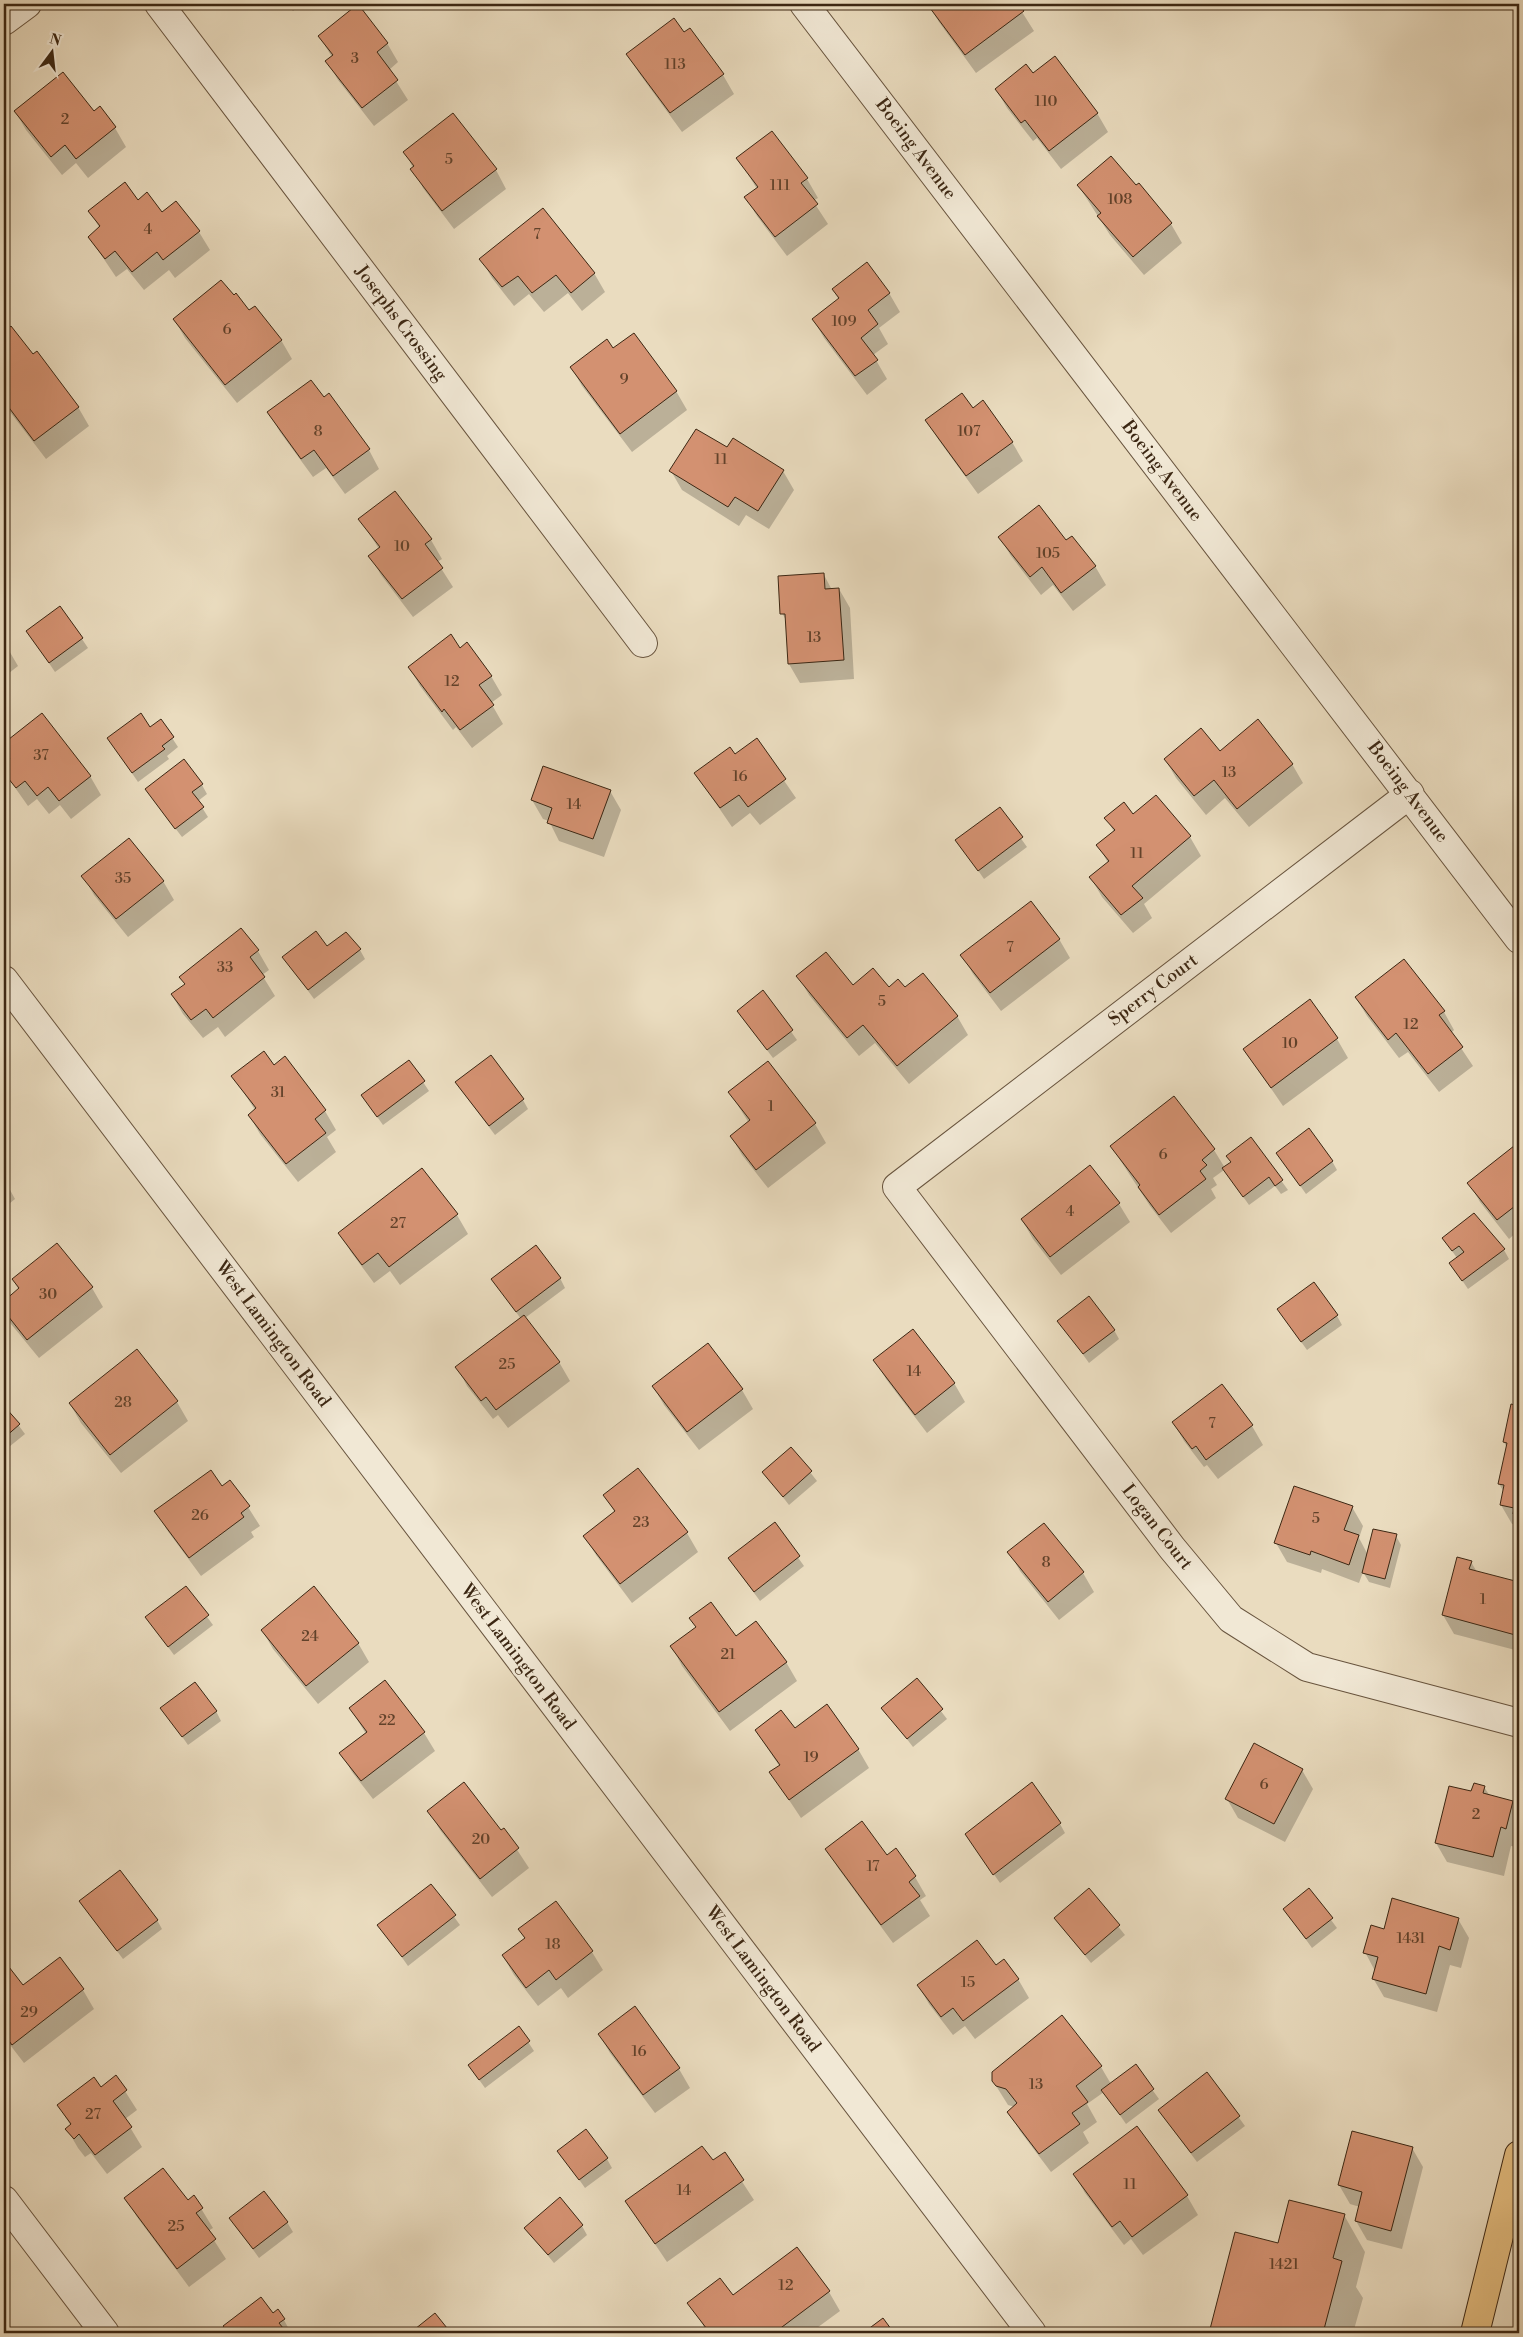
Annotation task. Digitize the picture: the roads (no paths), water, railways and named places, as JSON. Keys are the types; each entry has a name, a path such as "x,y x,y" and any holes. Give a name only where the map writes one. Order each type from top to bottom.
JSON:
{"main road":[{"path":"1474,2333 1519,2155"}],"street":[{"path":"4,21 27,4"},
{"name":"Josephs Crossing","path":"159,4 643,643"},
{"name":"Boeing Avenue","path":"804,4 1519,939"},
{"name":"Sperry Court","path":"897,1187 1410,794"},
{"name":"West Lamington Road","path":"4,980 1032,2333"},
{"name":"Logan Court","path":"897,1187 1166,1540 1231,1619 1306,1668 1519,1723"},
{"path":"4,2200 105,2333"}]}
